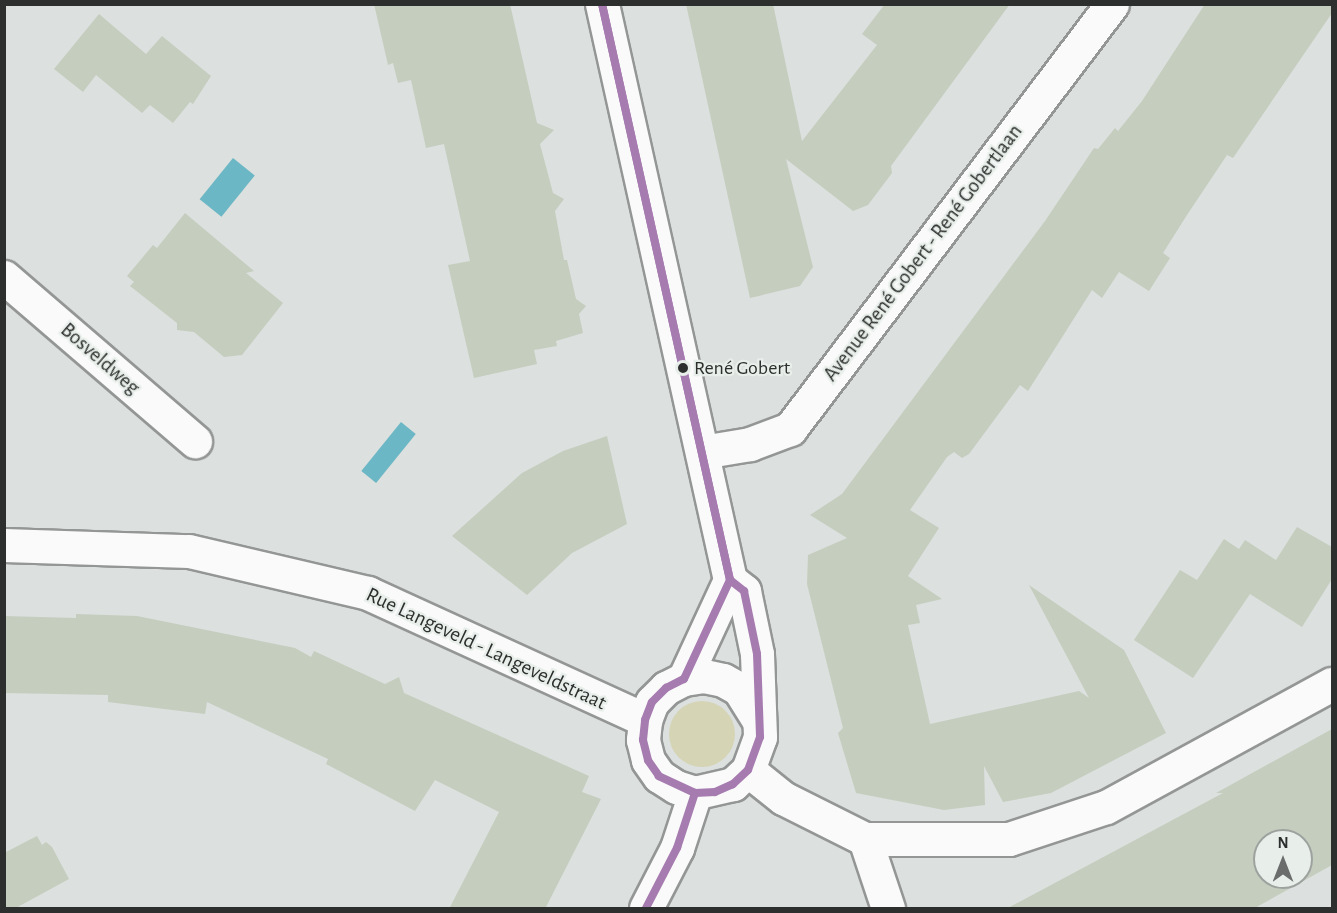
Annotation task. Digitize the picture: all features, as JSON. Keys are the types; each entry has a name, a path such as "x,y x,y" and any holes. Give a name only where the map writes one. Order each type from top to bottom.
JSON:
{"street":[{"path":"602,4 730,580 684,679"},
{"name":"Avenue René Gobert - René Gobertlaan","path":"702,452 750,444 790,429 1112,4"},
{"name":"Bosveldweg","path":"4,277 195,441"},
{"name":"Rue Langeveld - Langeveldstraat","path":"4,545 189,551 368,592 645,720"},
{"path":"730,580 744,591 755,644 760,737 748,770 734,784 715,792 695,793 676,787 659,776 648,760 643,740 645,720 652,702 666,688 684,679 704,676 723,680 739,689 758,719"},
{"path":"748,770 783,798 865,839 1009,839 1106,807 1332,684"},
{"path":"646,909 677,848 695,793"},
{"path":"865,839 888,909"}],"green space":[{"path":"702,701 714,704 725,711 732,722 735,734 732,746 725,757 714,764 702,767 690,764 679,757 672,746 669,734 672,722 679,711 690,704"}],"water":[{"path":"233,158 255,176 221,217 200,199"},
{"path":"401,422 416,434 376,483 361,471"}],"building":[{"path":"374,4 510,4 537,123 554,130 540,144 553,193 564,199 555,211 564,260 567,260 576,299 586,306 579,314 583,333 556,341 557,346 534,350 537,364 474,378 448,265 470,261 444,144 426,148 411,80 398,83 393,63 388,65"},
{"path":"686,4 773,4 802,141 877,45 862,34 885,4 1010,4 891,166 892,173 868,205 853,211 786,159 813,267 800,286 750,298"},
{"path":"1205,4 1332,4 1332,13 1233,158 1227,155 1187,215 1163,253 1170,258 1149,291 1119,272 1102,298 1092,290 1028,391 1020,385 969,454 962,458 954,452 947,457 910,510 939,528 908,576 942,599 916,605 920,623 908,625 930,724 1079,691 1089,698 1029,585 1124,650 1166,733 1051,793 1003,802 984,766 985,805 944,810 856,793 838,733 843,728 807,584 808,555 847,538 810,515 842,494 1045,221 1094,148 1098,149 1115,128 1118,131 1142,101"},
{"path":"99,14 146,54 162,36 211,76 193,104 190,102 173,123 150,105 142,113 96,75 83,92 54,69"},
{"path":"185,213 254,271 246,273 283,303 242,355 224,357 194,332 177,330 177,323 130,286 134,282 127,276 153,245 157,248"},
{"path":"607,436 627,524 572,553 527,595 452,536 522,473 563,451"},
{"path":"1297,527 1332,547 1332,579 1302,627 1250,594 1193,678 1134,640 1180,570 1197,580 1224,539 1239,549 1245,540 1276,560"},
{"path":"76,614 137,616 295,648 311,657 314,651 385,684 399,677 404,693 589,776 582,792 601,799 545,909 449,909 499,812 435,780 415,811 326,764 328,759 207,702 205,714 108,702 108,695 4,693 4,616 76,618"},
{"path":"1332,729 1332,865 1313,876 1313,829 1253,829 1253,889 1289,889 1253,909 1006,909 1223,793 1216,793"},
{"path":"37,836 42,845 46,842 52,847 69,879 14,909 4,909 4,853"}],"transit line":[{"path":"602,4 730,580"},
{"path":"602,4 730,580"},
{"path":"730,580 744,591 757,654 760,737 748,770 733,784 715,792 695,793 659,776 648,760 643,740 645,720 652,702 666,688 684,679 730,580"},
{"path":"646,908 677,848 695,793"}],"place":[{"name":"René Gobert","path":"683,368"}]}
